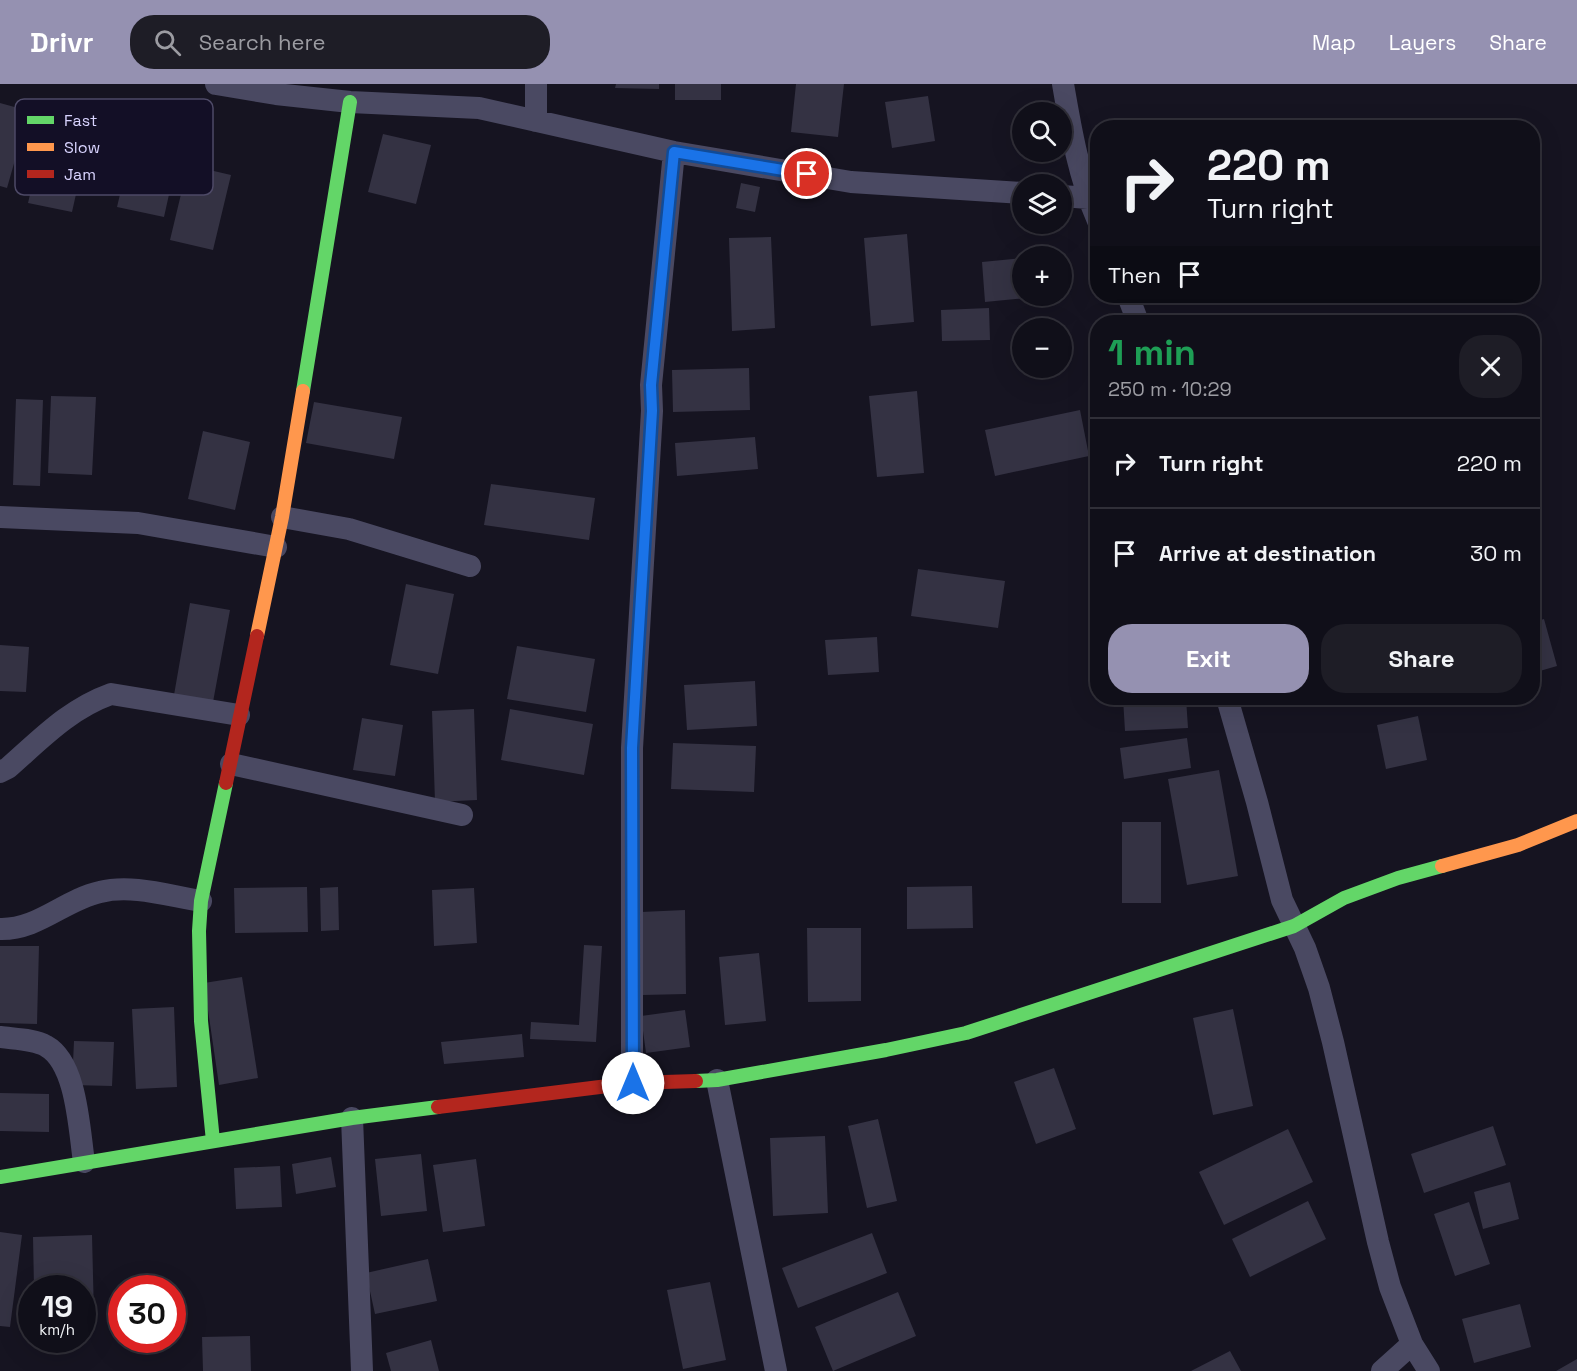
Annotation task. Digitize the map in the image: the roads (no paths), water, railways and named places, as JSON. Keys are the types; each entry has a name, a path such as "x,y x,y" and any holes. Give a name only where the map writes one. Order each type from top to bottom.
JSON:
{"street":[{"path":"216,84 276,94 350,102 479,108 674,152 851,182 1012,192"},
{"path":"536,84 536,121"},
{"path":"1063,84 1074,144 1090,203"},
{"path":"213,1141 200,1023 199,923 201,901 282,517 350,102"},
{"path":"633,1083 632,748 652,411 651,385 674,152"},
{"path":"1072,197 1088,198"},
{"path":"0,517 138,523 276,547"},
{"path":"282,517 349,529 470,566"},
{"path":"0,772 8,768 68,715 91,701 111,694 239,715"},
{"path":"1229,705 1282,900 1305,948 1333,1042 1390,1287 1412,1344 1429,1371"},
{"path":"231,764 462,815"},
{"path":"0,1177 352,1118 633,1083 717,1080 886,1050 966,1033 1294,926 1331,903 1357,891 1422,870 1509,848 1577,821"},
{"path":"0,929 13,929 32,924 76,900 99,892 124,889 201,901"},
{"path":"0,1037 44,1044 59,1056 70,1078 84,1162"},
{"path":"717,1080 776,1371"},
{"path":"352,1118 362,1371"},
{"path":"1382,1371 1412,1344"}]}
